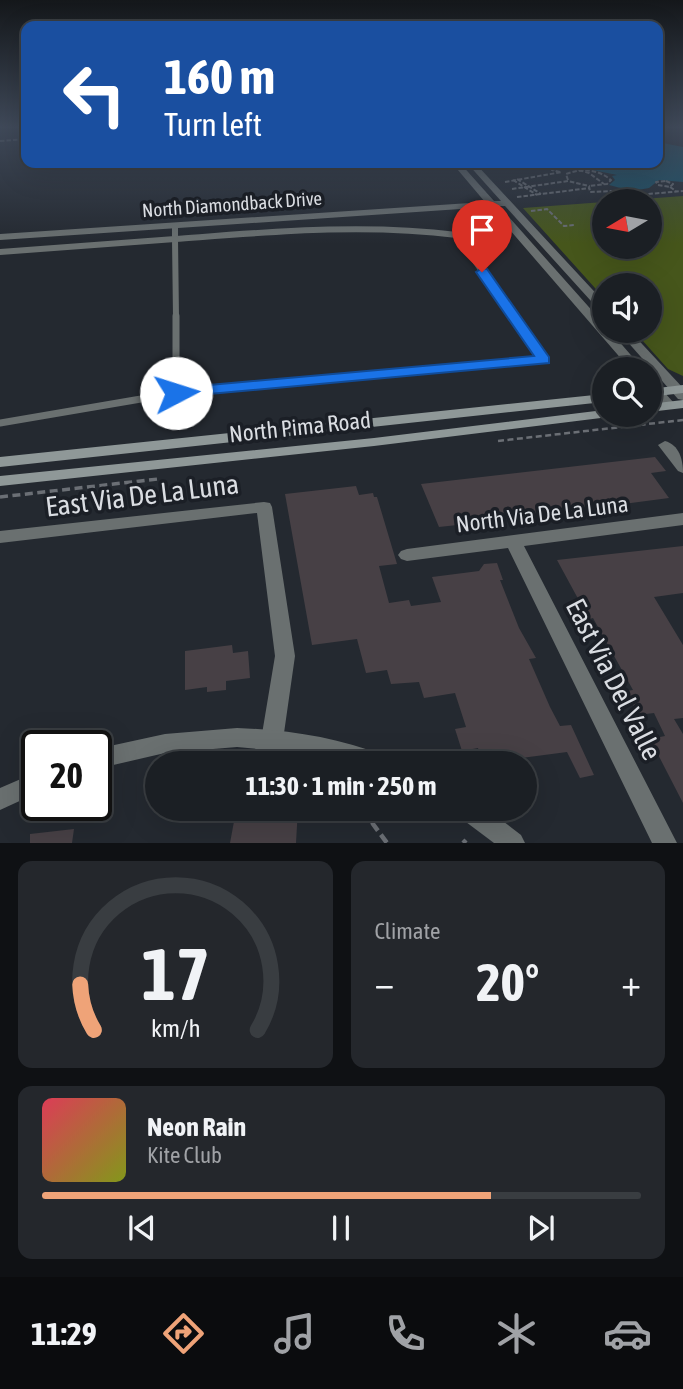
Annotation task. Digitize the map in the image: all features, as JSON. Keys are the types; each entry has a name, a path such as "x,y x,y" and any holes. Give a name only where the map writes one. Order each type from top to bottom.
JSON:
{"main road":[{"path":"662,390 681,391"},
{"name":"North Pima Road","path":"0,462 592,399"},
{"name":"North Pima Road","path":"0,481 374,442 592,415"}],"street":[{"path":"460,168 626,357"},
{"path":"477,168 512,200 592,295"},
{"name":"North Diamondback Drive","path":"0,237 492,204 512,200"},
{"path":"635,343 681,391"},
{"path":"665,446 683,468"},
{"name":"East Via De La Luna","path":"0,537 264,507 285,656 272,740"},
{"name":"North Via De La Luna","path":"407,555 683,519"},
{"name":"East Via Del Valle","path":"513,541 665,843"},
{"path":"112,755 174,741 215,738 272,740 333,751"},
{"path":"0,799 21,789"},
{"path":"483,821 513,843"}],"lane":[{"path":"175,226 176,393"},
{"path":"0,252 346,227 409,227 457,234 544,360 176,393 0,423"}],"path":[{"path":"560,168 552,170 569,174"},
{"path":"579,170 605,184"},
{"path":"570,181 565,176 579,170 612,174"},
{"path":"501,182 562,172"},
{"path":"512,200 605,184 611,180 607,175"},
{"path":"517,179 542,195"},
{"path":"513,180 537,195"},
{"path":"509,190 570,181 589,186"},
{"path":"589,186 590,192 612,191 637,195 683,191"},
{"path":"670,187 676,191"},
{"path":"528,211 547,209 564,226 574,225"},
{"path":"372,821 387,843"}],"green space":[{"path":"683,196 683,376 668,369 662,362 662,357 657,357 645,343 662,343 662,273 592,273 592,285 523,208 592,203 592,259 662,259 662,198"}],"water":[{"path":"683,165 683,182 659,180 643,189 624,189 609,185 615,180 612,176 617,175 593,170"}],"building":[{"path":"655,457 666,471 651,473 669,498 494,521 439,527 421,484"},
{"path":"356,486 359,495 373,493 374,497 377,497 397,564 379,566 389,603 409,600 411,606 441,602 432,577 479,571 484,564 497,563 503,580 500,580 519,628 536,658 529,659 550,707 560,726 571,725 594,775 580,778 567,752 537,756 537,751 479,751 478,748 462,751 455,729 466,727 455,693 424,698 419,682 391,684 387,670 366,673 357,639 312,645 285,494"},
{"path":"683,546 683,593 654,597 683,645 683,718 674,719 683,734 683,803 650,739 665,736 654,713 638,715 626,691 633,690 593,618 586,620 579,606 582,606 557,560"},
{"path":"232,645 233,653 248,651 250,678 226,681 226,690 207,692 207,687 185,690 185,651"},
{"path":"234,821 297,821 296,843 230,843"},
{"path":"74,829 72,843 30,843 30,834"}],"route":[{"path":"176,393 544,360 482,272"}]}
